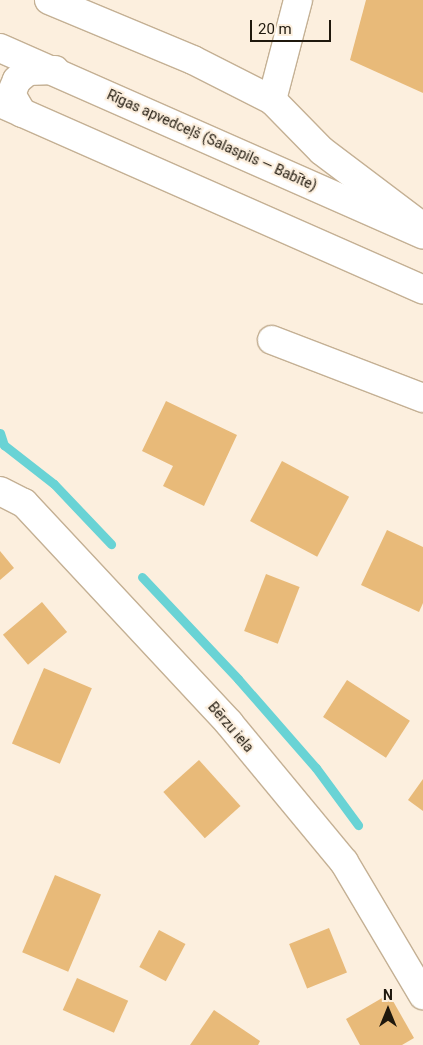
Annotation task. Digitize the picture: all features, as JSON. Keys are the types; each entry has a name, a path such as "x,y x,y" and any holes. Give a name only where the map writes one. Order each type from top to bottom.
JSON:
{"main road":[{"path":"49,0 193,60 272,100 322,151 423,227"},
{"path":"272,100 298,0"},
{"name":"Rīgas apvedceļš (Salaspils — Babīte)","path":"0,48 55,70 423,235"},
{"path":"55,70 28,71 17,80 11,94 11,108 423,290"},
{"path":"272,340 423,398"},
{"name":"Bērzu iela","path":"0,491 24,503 229,723 344,862 423,995"}],"building":[{"path":"366,0 423,0 423,93 350,60"},
{"path":"166,401 237,435 204,506 163,486 173,466 142,451"},
{"path":"282,461 349,497 317,557 250,521"},
{"path":"387,530 423,547 423,603 419,612 361,585"},
{"path":"0,551 14,568 0,580"},
{"path":"266,574 300,587 278,644 244,631"},
{"path":"42,602 67,632 28,665 3,635"},
{"path":"44,668 92,688 60,764 12,743"},
{"path":"347,680 410,721 386,758 323,717"},
{"path":"199,760 240,806 205,838 163,792"},
{"path":"423,779 423,811 408,800"},
{"path":"55,875 101,895 68,972 22,952"},
{"path":"329,928 347,973 307,989 289,944"},
{"path":"159,930 185,944 166,981 139,967"},
{"path":"77,978 128,1001 114,1033 63,1010"},
{"path":"389,994 414,1038 402,1045 360,1045 346,1019"},
{"path":"214,1010 260,1041 258,1045 190,1045"}],"waterway":[{"path":"0,433 4,445 54,484 111,544"},
{"path":"142,577 238,679 316,768 358,825"}]}
